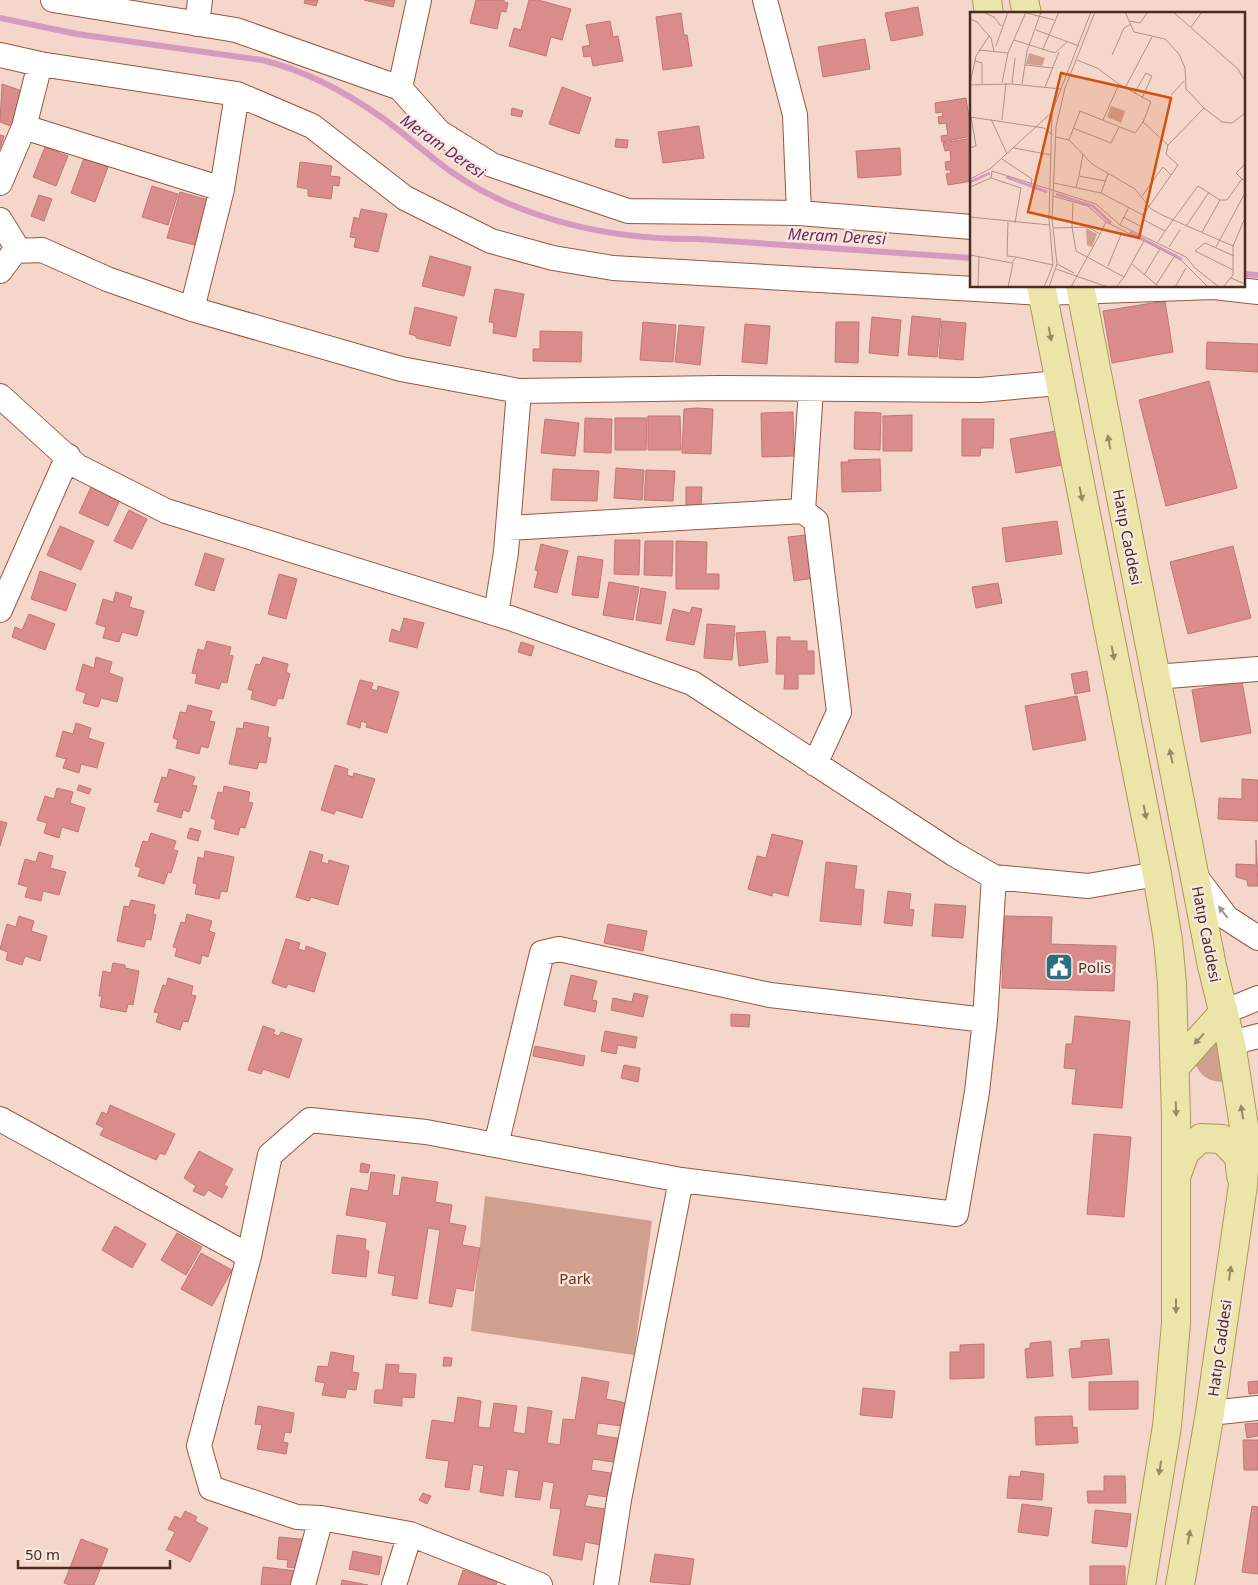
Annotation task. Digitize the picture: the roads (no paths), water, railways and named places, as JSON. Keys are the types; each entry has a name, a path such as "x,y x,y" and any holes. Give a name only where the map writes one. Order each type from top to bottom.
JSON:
{"main road":[{"name":"Hatıp Caddesi","path":"1080,289 1212,966 1231,1043 1246,1139 1244,1173 1210,1413 1180,1585"},
{"path":"1042,290 1157,874 1168,940 1175,1067 1176,1323 1167,1426 1141,1585"},
{"path":"1175,1067 1224,1012"},
{"path":"1176,1179 1185,1152 1201,1138 1222,1139 1239,1157 1244,1173"}],"street":[{"path":"53,0 236,30 400,88 439,132 492,165 628,211 799,213 970,227"},
{"path":"197,24 200,0"},
{"path":"400,88 419,0"},
{"path":"765,0 795,115 799,213"},
{"path":"0,54 40,64 237,94 312,126 405,198 491,241 553,258 613,268 970,286"},
{"path":"0,183 24,127 40,64"},
{"path":"192,308 222,189 237,94"},
{"path":"24,127 222,189"},
{"path":"0,220 19,251"},
{"path":"0,271 15,251 42,250 107,279 192,308 401,369 519,391 980,390 1059,383"},
{"path":"1003,288 1042,290 1147,288"},
{"path":"1223,288 1258,292"},
{"path":"803,511 811,389"},
{"path":"496,614 508,528 519,391"},
{"path":"0,396 77,466 166,511 496,614 692,683 954,854 994,877 1088,886 1157,874"},
{"path":"0,610 68,456"},
{"path":"508,528 803,511 816,521 839,712 815,764"},
{"path":"1155,678 1258,669"},
{"path":"526,1582 410,1534 321,1518 297,1517 211,1488 199,1446 249,1256 270,1155 310,1120 426,1132 681,1180 956,1214 977,1092 985,1020 994,877"},
{"path":"1196,877 1227,918 1258,938"},
{"path":"496,1146 542,953 559,949 770,995 985,1020"},
{"path":"1224,1012 1258,998"},
{"path":"1231,1043 1258,1036"},
{"path":"0,1118 249,1256"},
{"path":"1244,1173 1258,1135"},
{"path":"606,1585 619,1500 681,1180"},
{"path":"1210,1413 1258,1408"},
{"path":"303,1585 321,1518"},
{"path":"394,1585 410,1534"}],"waterway":[{"name":"Meram Deresi","path":"0,18 77,34 262,60 295,70 341,91 370,109 435,160 480,190 509,204 570,224 634,236 970,258"},
{"name":"Meram Deresi","path":"1246,274 1258,275"}],"place":[{"name":"Polis","path":"1059,967"}],"park label":[{"name":"Park","path":"575,1278"}]}
